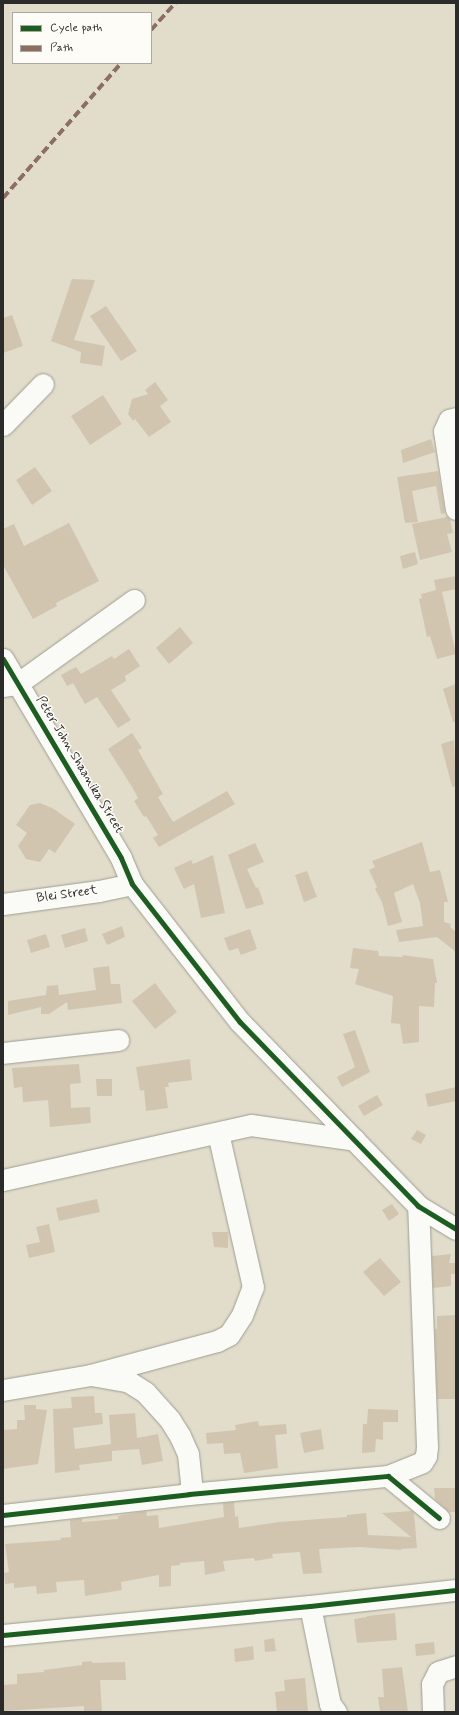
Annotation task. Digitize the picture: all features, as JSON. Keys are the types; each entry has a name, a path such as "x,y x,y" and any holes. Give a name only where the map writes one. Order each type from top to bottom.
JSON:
{"street":[{"path":"3,425 43,384"},
{"path":"456,418 449,420 444,431 456,509"},
{"path":"10,685 134,600"},
{"name":"Peter John Shaanika Street","path":"3,659 10,685 121,858 132,884 240,1022 418,1206 456,1229"},
{"name":"Blei Street","path":"3,904 99,891 132,884"},
{"path":"3,1053 118,1040"},
{"path":"3,1180 251,1125 355,1140"},
{"path":"3,1390 91,1375 217,1341 229,1335 242,1315 253,1287 218,1133"},
{"path":"3,1515 189,1494 388,1476 422,1462 426,1456 428,1448 418,1206"},
{"path":"91,1375 129,1382 145,1392 170,1420 180,1436 188,1454 191,1484 189,1494"},
{"path":"388,1476 439,1518"},
{"path":"3,1635 310,1606 456,1590"},
{"path":"310,1606 330,1704 336,1712"},
{"path":"433,1712 432,1684 438,1672 456,1666"}],"building":[{"path":"72,279 95,280 74,340 105,346 102,366 80,363 81,352 51,341"},
{"path":"106,306 137,351 121,361 90,316"},
{"path":"12,315 23,346 3,353 3,318"},
{"path":"155,382 168,400 160,406 171,422 149,437 135,419 133,421 128,414 132,399 148,394 145,390"},
{"path":"103,395 122,424 90,445 71,416"},
{"path":"431,439 435,452 403,463 401,450"},
{"path":"35,467 52,491 32,505 16,480"},
{"path":"438,471 445,513 441,514 436,486 412,491 418,522 405,523 397,477"},
{"path":"447,517 450,519 453,533 447,534 452,552 420,560 412,524"},
{"path":"69,523 99,581 56,603 57,606 33,619 3,565 3,529 14,524 24,546"},
{"path":"415,552 418,564 403,569 400,556"},
{"path":"456,576 456,589 442,592 456,654 437,659 430,636 427,637 419,599 422,598 421,594 436,590 434,580"},
{"path":"180,627 193,643 169,664 156,648"},
{"path":"129,649 140,666 125,676 126,681 111,690 131,720 118,728 97,697 85,704 73,683 67,686 61,675 76,667 81,674 112,656 114,659"},
{"path":"456,684 456,722 453,722 443,689"},
{"path":"132,733 142,748 138,750 163,794 158,797 173,822 227,791 235,804 159,847 153,838 158,835 134,801 138,798 108,749"},
{"path":"454,740 456,786 452,787 441,744"},
{"path":"40,803 54,809 75,824 55,853 49,849 40,862 26,859 18,846 27,833 16,825 30,805"},
{"path":"422,842 430,872 440,870 448,902 444,902 444,922 451,924 450,927 456,932 456,952 437,937 399,942 396,930 423,926 420,903 413,884 394,893 402,922 388,926 382,902 375,889 377,887 369,870 375,867 372,861"},
{"path":"255,843 264,862 247,869 256,888 258,887 264,904 246,909 228,855"},
{"path":"213,855 225,913 201,918 194,884 184,889 174,868 191,860 193,864"},
{"path":"307,871 317,897 304,902 295,875"},
{"path":"122,926 125,937 107,945 102,934"},
{"path":"85,928 88,941 65,948 61,935"},
{"path":"250,929 257,949 241,955 238,948 229,951 224,938"},
{"path":"46,934 50,947 31,953 27,940"},
{"path":"353,948 378,951 379,956 403,957 402,955 433,959 437,983 435,983 434,1007 419,1006 419,1042 403,1044 400,1024 391,1023 393,996 355,984 359,969 350,968"},
{"path":"109,966 111,984 120,984 122,1003 68,1010 67,1002 49,1014 41,1014 41,1007 8,1015 8,1001 46,995 47,986 58,985 59,995 96,990 93,968"},
{"path":"155,983 177,1012 155,1029 132,1001"},
{"path":"355,1030 370,1072 342,1087 337,1077 355,1067 343,1034"},
{"path":"190,1059 192,1080 168,1083 169,1087 165,1087 168,1108 146,1111 144,1090 140,1091 136,1067"},
{"path":"79,1064 81,1083 70,1084 71,1108 90,1107 91,1123 50,1127 48,1100 23,1102 22,1087 14,1088 12,1068"},
{"path":"96,1079 112,1079 112,1096 97,1096"},
{"path":"456,1087 456,1101 428,1107 425,1094"},
{"path":"377,1095 383,1105 364,1116 358,1106"},
{"path":"417,1130 426,1135 421,1144 411,1139"},
{"path":"97,1199 100,1212 59,1221 56,1208"},
{"path":"392,1204 399,1214 389,1221 382,1210"},
{"path":"49,1224 55,1252 29,1258 26,1245 40,1242 36,1227"},
{"path":"212,1232 228,1232 228,1248 214,1247"},
{"path":"451,1254 449,1263 455,1263 456,1274 451,1274 451,1286 433,1288 432,1256"},
{"path":"380,1258 401,1282 384,1296 363,1272"},
{"path":"456,1315 456,1399 437,1399 435,1329 437,1329 437,1316"},
{"path":"94,1396 95,1413 102,1413 103,1424 73,1428 75,1449 111,1444 109,1415 135,1413 137,1438 158,1434 163,1461 142,1465 139,1449 112,1451 112,1461 79,1465 80,1470 55,1473 53,1409 72,1408 71,1397"},
{"path":"24,1405 36,1405 36,1409 47,1410 38,1464 3,1469 3,1430 17,1429 17,1420 25,1420"},
{"path":"368,1409 398,1410 398,1422 383,1422 383,1440 376,1439 375,1452 362,1453 363,1424 367,1424"},
{"path":"258,1421 259,1426 286,1424 287,1434 275,1435 278,1468 244,1473 240,1453 224,1454 223,1443 207,1444 206,1433 236,1430 235,1425"},
{"path":"321,1429 324,1449 304,1453 300,1433"},
{"path":"434,1488 456,1488 456,1512 449,1512 435,1499"},
{"path":"234,1502 235,1517 238,1516 239,1528 279,1522 347,1517 347,1515 366,1513 368,1535 411,1537 382,1513 412,1511 414,1513 417,1548 401,1549 402,1550 359,1547 319,1549 322,1573 303,1574 300,1552 272,1554 273,1558 255,1561 254,1558 223,1561 225,1571 205,1575 204,1561 180,1563 180,1565 171,1566 171,1586 159,1587 159,1575 121,1582 122,1590 85,1596 84,1580 56,1582 57,1592 37,1594 36,1586 14,1588 14,1583 5,1584 4,1573 9,1572 5,1544 61,1540 60,1538 71,1537 70,1520 82,1518 82,1522 118,1519 118,1516 146,1511 147,1516 158,1515 159,1528 224,1517 223,1503"},
{"path":"395,1613 397,1640 357,1643 354,1619"},
{"path":"274,1638 276,1651 265,1652 264,1640"},
{"path":"434,1642 435,1654 416,1656 415,1644"},
{"path":"253,1646 253,1660 235,1662 234,1649"},
{"path":"92,1661 92,1663 125,1662 126,1680 100,1680 102,1712 84,1712 84,1706 3,1711 3,1685 17,1684 17,1674 44,1672 44,1670 82,1665 82,1662"},
{"path":"402,1667 408,1712 380,1712 378,1697 384,1697 382,1669"},
{"path":"305,1678 308,1712 277,1712 275,1692 285,1691 284,1680"}],"marked path":[{"path":"152,29 175,3"},
{"path":"3,198 120,64"}],"cycle path":[{"path":"3,659 121,858 132,884 240,1022 418,1206 456,1229"},
{"path":"3,1515 189,1494 388,1476 439,1518"},
{"path":"3,1635 310,1606 456,1590"}]}
